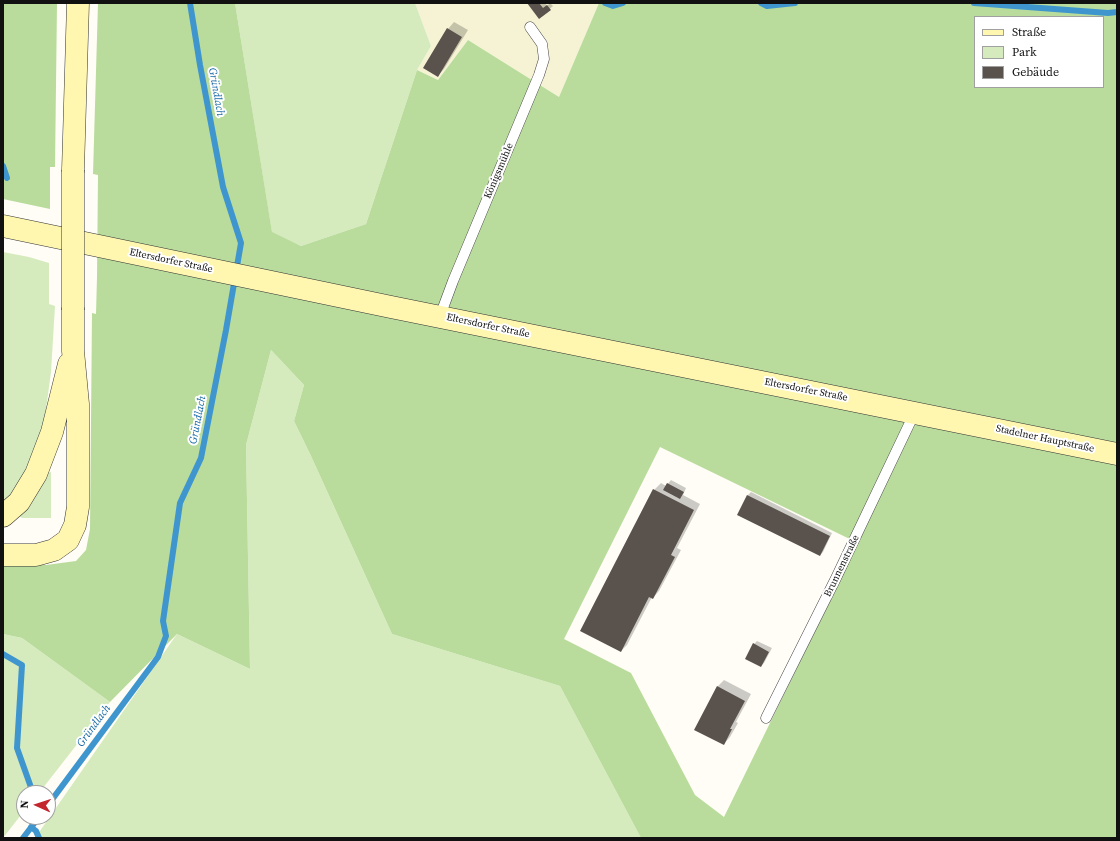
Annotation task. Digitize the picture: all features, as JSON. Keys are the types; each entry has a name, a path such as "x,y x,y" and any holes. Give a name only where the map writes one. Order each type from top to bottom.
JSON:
{"main road":[{"path":"3,555 36,555 54,550 68,540 75,525 78,507 78,404 73,352 73,170 78,3"},
{"name":"Eltersdorfer Straße","path":"3,226 255,279 974,424"},
{"path":"3,516 19,502 36,474 52,432 73,352"},
{"name":"Stadelner Hauptstraße","path":"974,424 1117,454"}],"lane":[{"name":"Königsmühle","path":"440,316 453,281 539,75 544,58 542,44 530,27"},
{"name":"Brunnenstraße","path":"766,718 785,677 836,578 915,412"}],"shaded area":[{"path":"415,3 599,3 559,97 468,40 438,80 417,70 431,46"}],"green space":[{"path":"3,3 57,3 55,167 50,167 50,209 3,199"},
{"path":"98,3 235,3 272,232 301,246 366,224 417,70 438,80 468,40 559,97 599,3 1117,3 1117,838 641,838 560,686 392,634 294,421 304,385 271,350 246,445 250,669 177,634 110,702 22,638 3,634 3,562 46,565 76,561 86,550 90,529 92,313 96,314 98,175 93,174","holes":["660,447 858,543 724,817 695,795 631,673 564,639"]},
{"path":"235,3 415,3 431,46 417,70 366,224 301,246 272,233"},
{"path":"3,252 49,263 49,304 55,306 51,372 43,431 27,474 3,503"},
{"path":"271,350 304,385 294,421 392,634 560,686 641,838 35,838 44,825 56,825 56,808 177,634 250,669 246,445"},
{"path":"51,472 51,518 22,518 18,515 46,473"},
{"path":"3,634 22,638 110,702 45,785 16,785 16,821 3,838"}],"building":[{"path":"527,3 539,3 543,8 547,5 551,10 539,19"},
{"path":"447,28 462,37 438,77 423,68"},
{"path":"667,483 684,492 680,499 663,490"},
{"path":"653,489 694,510 671,555 675,557 653,599 649,597 621,652 580,631"},
{"path":"747,495 830,536 820,556 737,515"},
{"path":"753,643 769,652 761,667 745,659"},
{"path":"717,686 745,701 730,729 732,729 724,745 694,730"}],"waterway":[{"name":"Gründlach","path":"56,794 158,657 166,636 163,621 180,503 201,458 241,243 223,187 190,3"},
{"name":"Gründlach","path":"605,3 613,6 623,3"},
{"name":"Gründlach","path":"761,3 767,6 795,3"},
{"name":"Gründlach","path":"974,3 1108,13 1117,12"},
{"path":"3,166 7,178"},
{"path":"3,654 22,665 17,748 30,785"},
{"name":"Gründlach","path":"23,838 33,825"},
{"path":"31,827 36,831 39,838"}]}
